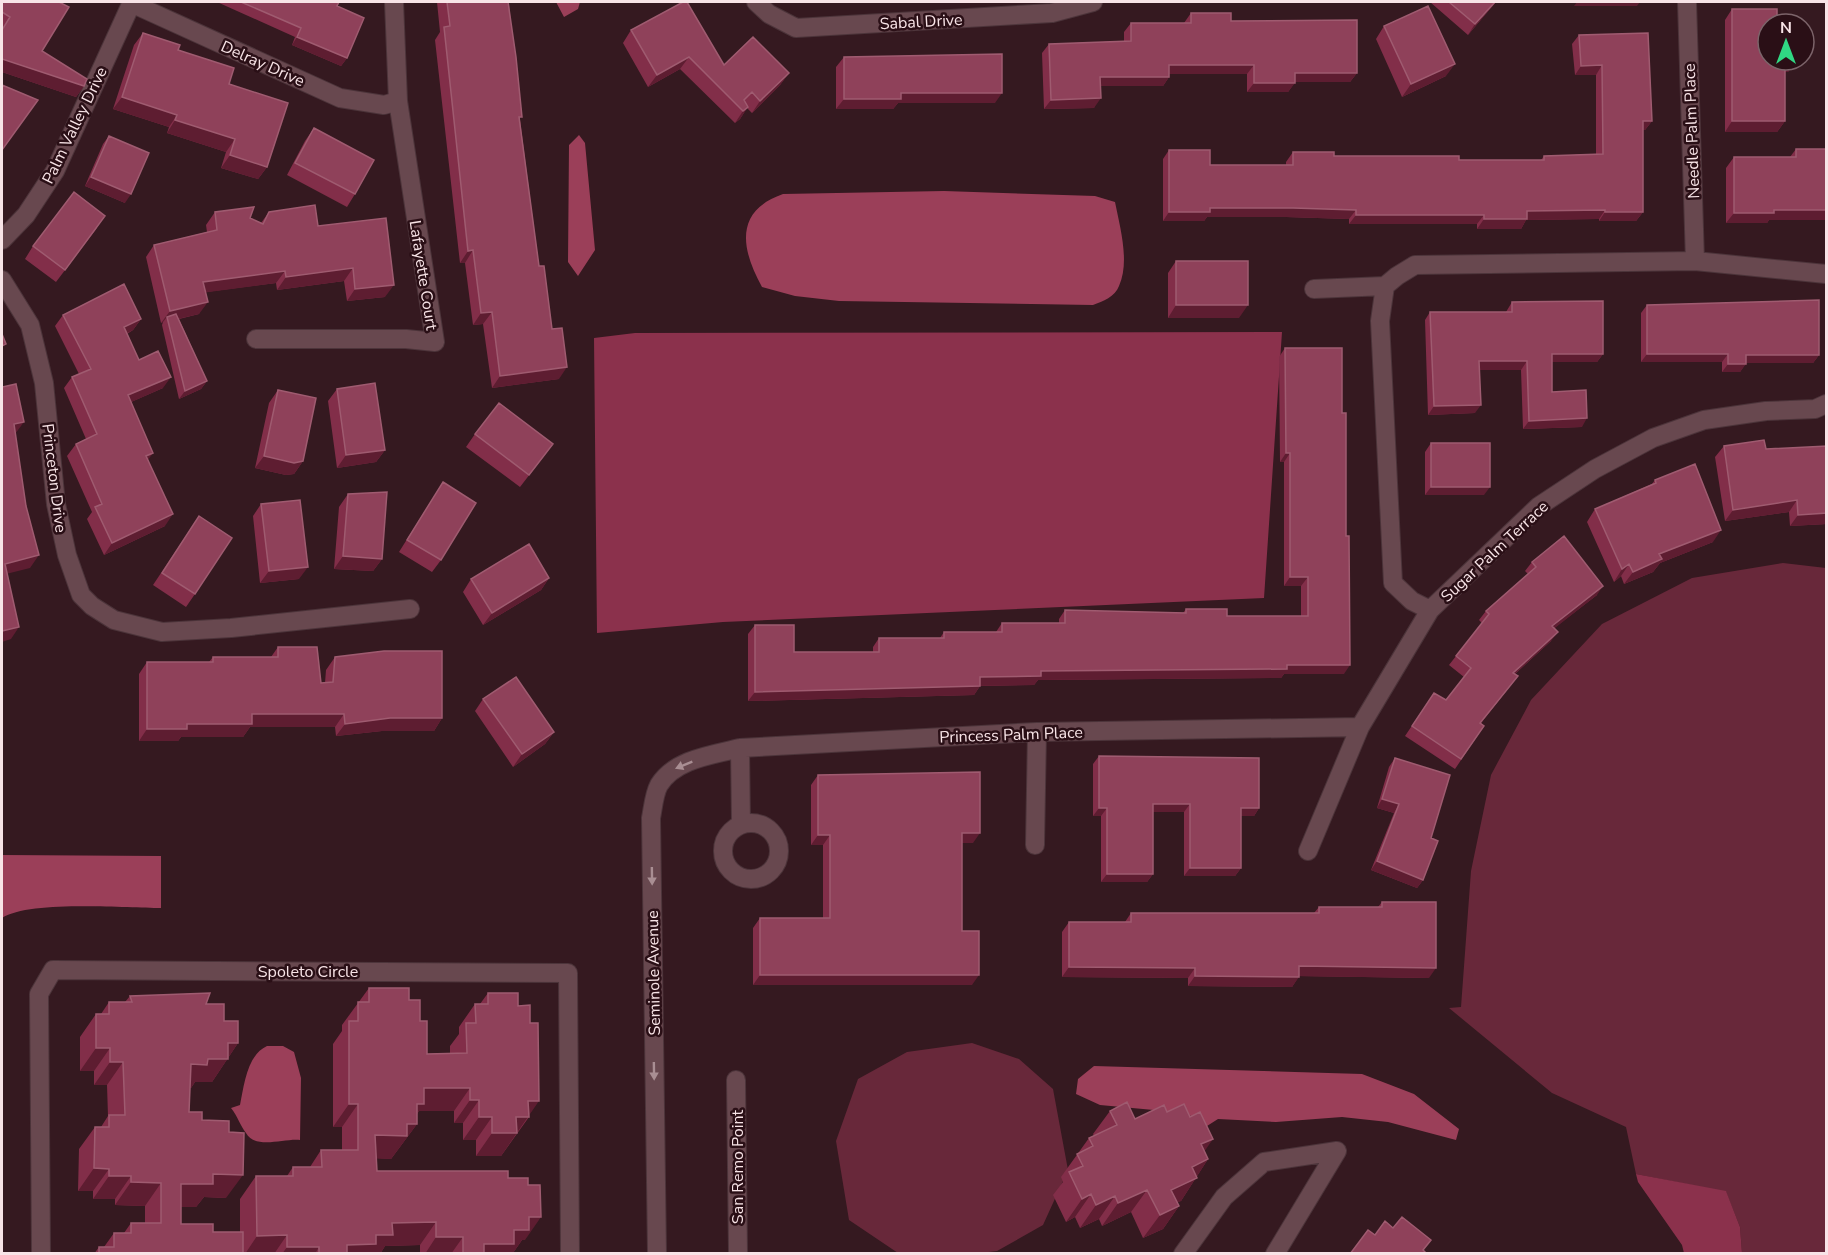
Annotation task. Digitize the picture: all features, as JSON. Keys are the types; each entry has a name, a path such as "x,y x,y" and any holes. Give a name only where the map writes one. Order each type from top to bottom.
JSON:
{"street":[{"name":"Delray Drive","path":"132,2 340,98 384,105 398,101"},
{"name":"Palm Valley Drive","path":"2,240 26,216 55,171 132,2"},
{"path":"394,2 398,101"},
{"name":"Sabal Drive","path":"756,2 769,14 796,28 1052,13 1093,2"},
{"name":"Needle Palm Place","path":"1687,2 1695,261"},
{"name":"Lafayette Court","path":"256,339 406,339 435,342 398,101"},
{"path":"1314,289 1385,286 1415,265 1695,261 1827,274"},
{"name":"Princeton Drive","path":"2,280 30,325 44,383 56,504 67,555 81,595 92,606 114,620 162,632 231,628 410,609"},
{"name":"Sugar Palm Terrace","path":"1385,286 1380,321 1393,583 1412,602 1430,610"},
{"name":"Sugar Palm Terrace","path":"1308,852 1360,727 1430,610 1539,506 1595,469 1653,438 1704,420 1766,411 1815,409 1827,404"},
{"name":"Princess Palm Place","path":"740,748 1037,732 1360,727"},
{"path":"1035,845 1037,732"},
{"path":"740,748 741,825"},
{"name":"Seminole Avenue","path":"657,1254 651,818 658,786 672,770 700,758 740,748"},
{"name":"Spoleto Circle","path":"41,1254 39,994 53,970 568,973 570,1254"},
{"name":"San Remo Point","path":"736,1080 738,1254"},
{"path":"1183,1254 1224,1197 1264,1162 1337,1151 1275,1254"}],"shaded area":[{"path":"556,2 580,2 578,9 564,17"},
{"path":"579,135 585,143 595,250 578,276 568,262 569,145"},
{"path":"944,191 1095,196 1115,202 1124,255 1122,277 1117,290 1108,298 1093,305 839,301 795,296 762,287 755,273 746,245 749,221 756,210 767,201 783,194"},
{"path":"1282,332 1264,598 723,622 597,633 594,338 635,333"},
{"path":"1783,563 1826,568 1826,1253 1742,1253 1740,1227 1726,1192 1636,1174 1626,1127 1552,1093 1449,1008 1461,1007 1471,871 1491,775 1531,700 1602,624 1692,578"},
{"path":"2,855 161,856 161,908 55,907 15,912 2,918"},
{"path":"972,1043 1019,1059 1053,1089 1068,1170 1043,1225 997,1251 972,1254 898,1253 849,1220 836,1141 858,1079 907,1052"},
{"path":"267,1046 283,1046 294,1052 301,1078 300,1140 256,1141 246,1133 231,1108 240,1105 251,1064 260,1050"},
{"path":"1094,1066 1362,1074 1414,1094 1459,1129 1456,1140 1388,1122 1342,1117 1276,1122 1218,1119 1207,1126 1186,1113 1100,1105 1076,1094 1078,1079"},
{"path":"1636,1174 1726,1191 1740,1227 1742,1253 1684,1253 1682,1245 1638,1182"}],"building":[{"path":"2,2 59,2 69,7 42,51 87,79 84,86 2,59 2,30 10,17 2,12"},
{"path":"241,2 339,2 337,6 364,18 347,58 297,37 301,28"},
{"path":"447,2 508,2 522,117 519,117 539,266 544,266 552,329 562,328 567,367 500,376 492,312 481,313 473,250 468,251 444,27 450,26"},
{"path":"687,2 724,65 753,37 789,73 760,101 752,92 744,100 748,107 743,111 689,57 657,75 631,30"},
{"path":"1449,2 1495,2 1475,24"},
{"path":"1428,6 1455,64 1411,84 1384,26"},
{"path":"1732,9 1777,9 1777,12 1756,12 1756,72 1785,72 1785,121 1732,121"},
{"path":"1191,13 1231,13 1231,21 1357,20 1357,73 1295,73 1295,83 1254,83 1254,65 1169,65 1169,77 1100,77 1101,98 1051,100 1049,44 1131,41 1131,23 1191,23"},
{"path":"143,33 180,45 178,50 234,68 229,84 288,103 267,167 230,155 235,139 175,120 177,115 122,97"},
{"path":"1648,33 1652,121 1643,121 1643,212 1527,211 1527,219 1484,219 1484,215 1356,215 1356,210 1293,208 1210,208 1210,212 1169,212 1169,150 1210,150 1210,165 1293,165 1293,152 1334,152 1334,156 1459,156 1459,160 1544,160 1544,156 1603,154 1602,65 1581,66 1579,35"},
{"path":"1002,54 1002,93 901,93 901,99 844,99 844,57"},
{"path":"2,85 38,100 2,150"},
{"path":"314,128 374,160 355,194 295,163"},
{"path":"109,136 149,153 131,194 91,177"},
{"path":"1796,149 1827,149 1827,210 1734,213 1734,157 1796,157"},
{"path":"74,192 105,216 65,270 33,246"},
{"path":"315,205 318,226 386,218 394,285 355,289 353,268 286,277 285,271 203,282 208,302 170,311 154,245 217,230 215,212 254,207 250,218 263,224 269,212"},
{"path":"1176,261 1248,261 1248,305 1176,305"},
{"path":"124,284 141,319 124,327 139,360 158,351 171,377 128,395 153,453 146,456 173,514 112,543 95,507 102,504 76,444 97,434 72,377 91,369 63,315"},
{"path":"1819,300 1819,355 1746,355 1746,364 1728,364 1728,354 1647,354 1647,305"},
{"path":"1603,301 1603,354 1552,354 1552,392 1586,390 1587,418 1529,421 1527,361 1479,361 1481,405 1434,406 1430,312 1512,312 1512,302"},
{"path":"176,314 207,381 185,391 167,317"},
{"path":"2,334 6,344 2,346"},
{"path":"1285,348 1342,348 1342,413 1346,413 1346,536 1349,536 1350,665 1287,665 1287,669 1041,671 1041,676 980,677 980,686 755,692 755,625 794,625 794,652 879,652 879,638 944,638 944,632 1002,632 1002,623 1065,623 1065,610 1186,613 1186,609 1227,609 1227,616 1308,616 1308,577 1290,577 1290,453 1286,453"},
{"path":"375,383 385,450 346,455 337,389"},
{"path":"16,384 24,422 14,424 26,506 39,555 5,564 19,627 2,631 2,387"},
{"path":"278,390 316,398 303,461 294,463 264,456"},
{"path":"499,403 553,444 529,475 475,434"},
{"path":"1764,440 1766,449 1827,446 1827,513 1798,515 1797,500 1733,510 1724,446"},
{"path":"1431,443 1490,443 1490,487 1431,487"},
{"path":"1695,464 1721,530 1659,554 1662,559 1633,572 1629,564 1622,569 1595,509 1656,483 1655,480"},
{"path":"443,482 476,503 441,560 407,540"},
{"path":"387,492 382,559 343,556 348,494"},
{"path":"300,500 308,567 269,571 261,504"},
{"path":"199,516 232,538 195,594 162,573"},
{"path":"1564,536 1603,586 1552,626 1558,632 1513,673 1518,676 1480,723 1484,726 1461,759 1412,726 1434,693 1446,700 1471,668 1456,656 1489,614 1486,611 1536,567 1532,562"},
{"path":"529,544 549,578 492,613 471,579"},
{"path":"278,647 317,647 321,683 333,682 335,657 384,651 442,651 442,718 390,718 345,724 344,714 252,714 252,724 187,724 187,729 147,729 147,662 213,662 213,657 278,657"},
{"path":"516,677 554,732 522,754 483,699"},
{"path":"1099,756 1259,758 1259,808 1241,808 1241,868 1190,868 1190,804 1153,804 1153,874 1107,874 1107,808 1099,808"},
{"path":"1395,758 1450,775 1431,838 1438,841 1423,880 1377,861 1399,804 1382,799"},
{"path":"980,772 980,833 962,833 962,931 979,931 979,975 760,975 760,918 830,918 830,835 818,835 818,775"},
{"path":"1382,902 1436,902 1436,968 1299,966 1299,977 1195,976 1195,968 1069,967 1069,922 1131,922 1131,913 1319,913 1319,907 1382,907"},
{"path":"369,988 409,988 409,1000 420,1000 420,1021 427,1021 427,1054 467,1053 466,1023 476,1023 475,1004 488,1004 488,993 518,993 518,1006 530,1005 530,1023 538,1023 539,1101 528,1101 529,1117 516,1117 517,1133 492,1133 492,1117 479,1117 479,1100 470,1100 470,1088 424,1088 424,1104 417,1104 417,1124 407,1124 407,1136 375,1135 377,1171 508,1171 508,1178 528,1178 528,1185 540,1185 541,1217 529,1217 529,1230 514,1230 514,1244 484,1244 484,1254 463,1254 463,1237 436,1237 436,1222 392,1223 393,1235 376,1235 376,1244 347,1245 347,1254 319,1254 319,1247 287,1247 287,1235 257,1236 256,1176 293,1176 293,1167 322,1167 321,1150 358,1150 358,1104 349,1104 349,1021 358,1021 358,1002 369,1002"},
{"path":"210,993 206,1004 224,1004 224,1021 238,1021 238,1043 228,1043 228,1059 208,1059 207,1065 191,1064 189,1112 202,1112 202,1120 229,1121 229,1132 244,1133 243,1175 213,1174 213,1184 181,1184 181,1224 213,1224 213,1232 243,1232 243,1254 99,1254 99,1247 114,1247 114,1233 131,1233 131,1223 161,1223 161,1183 131,1182 131,1176 109,1176 109,1169 94,1168 95,1127 109,1127 109,1115 125,1115 123,1062 110,1062 110,1048 96,1048 96,1014 109,1014 109,1002 132,1002 130,996"},
{"path":"1127,1102 1135,1119 1164,1105 1167,1112 1184,1104 1190,1117 1200,1112 1213,1139 1201,1144 1208,1159 1192,1167 1197,1178 1171,1190 1179,1206 1160,1215 1147,1190 1118,1203 1115,1196 1096,1205 1091,1194 1082,1199 1069,1172 1083,1166 1077,1154 1093,1146 1089,1138 1117,1125 1110,1111"},
{"path":"1402,1217 1431,1240 1423,1250 1427,1254 1350,1254 1368,1230 1375,1235 1385,1221 1393,1228"}]}
